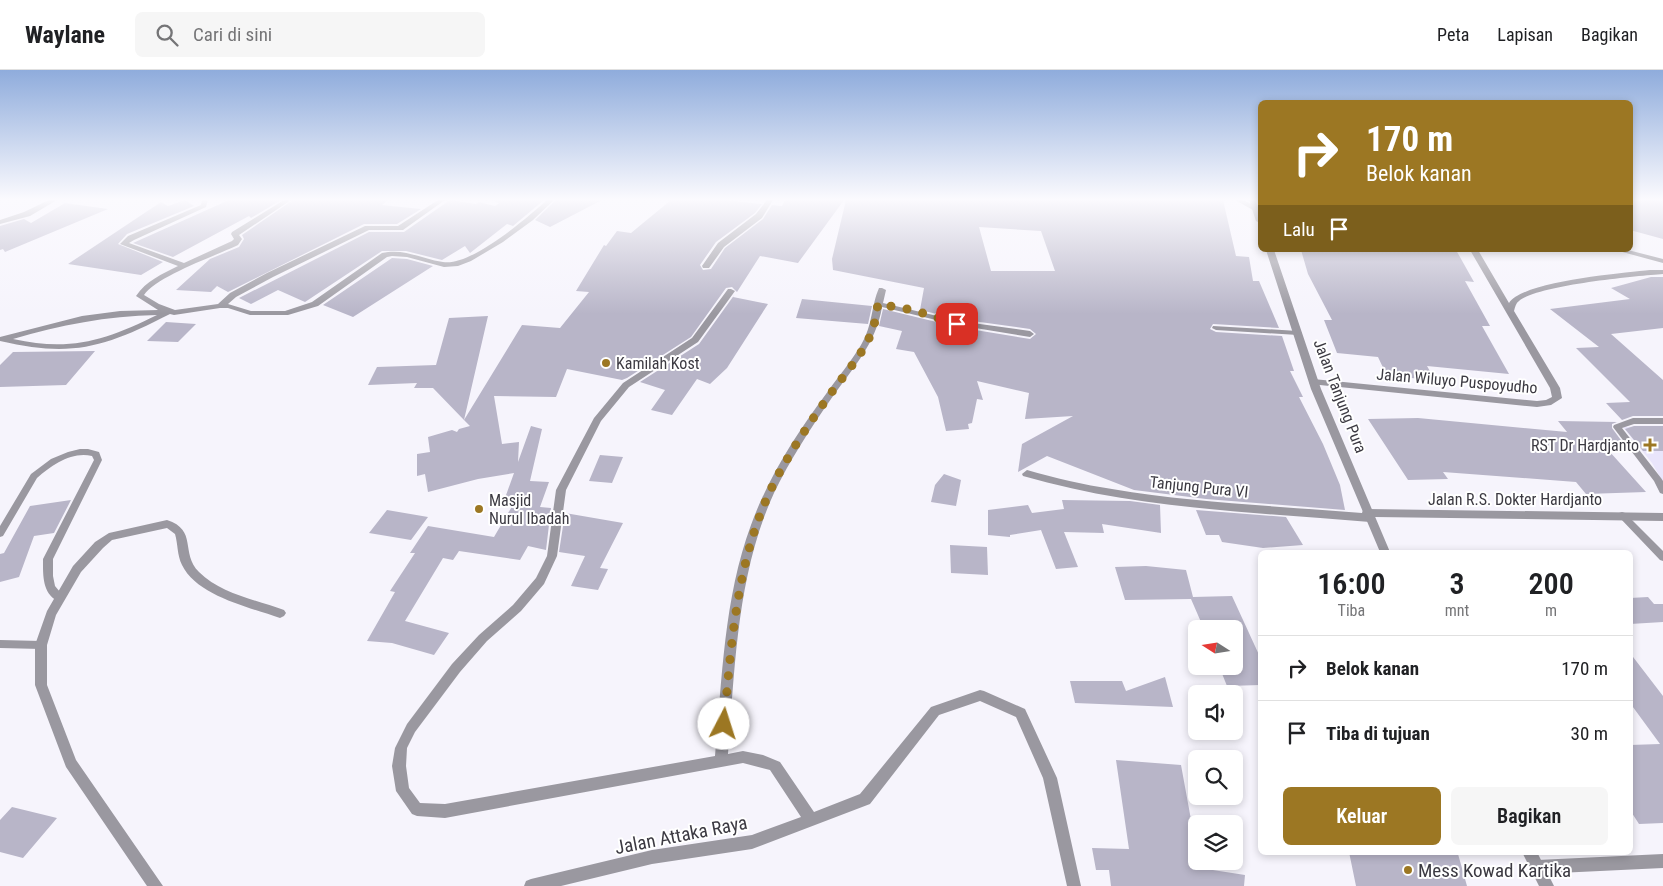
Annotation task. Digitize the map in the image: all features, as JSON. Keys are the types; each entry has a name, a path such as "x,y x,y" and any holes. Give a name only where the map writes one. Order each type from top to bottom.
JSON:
{"street":[{"path":"131,238 124,244 184,266"},
{"path":"169,312 143,300 140,293 184,266 235,243 237,238"},
{"path":"220,306 233,295 270,275 347,238"},
{"path":"1,339 82,317 129,312 182,313 220,306 267,314 304,309 315,304 385,255 393,252 446,266 456,264 504,238"},
{"path":"706,266 721,245 730,238"},
{"name":"Jalan Tanjung Pura","path":"1271,252 1313,382 1384,550"},
{"path":"1475,252 1508,312"},
{"path":"1628,252 1663,261"},
{"path":"1508,312 1515,299 1533,291 1643,272 1663,272"},
{"path":"721,761 731,650 743,566 768,496 784,464 830,395 847,375 872,333 882,290"},
{"path":"731,292 695,340 626,385 597,420 561,490 552,556 540,581 517,608 483,638 456,668 411,728 401,748 399,766 403,791 417,809 445,810 743,757 763,761 775,766 810,818"},
{"path":"878,304 913,310 957,324 1030,334"},
{"path":"1,339 33,347 54,349 82,346 129,332 169,312"},
{"name":"Jalan Wiluyo Puspoyudho","path":"1313,382 1537,404 1548,403 1557,398 1555,388 1508,312"},
{"name":"Tanjung Pura VI","path":"1027,474 1056,482 1177,502 1369,516"},
{"name":"Jalan R.S. Dokter Hardjanto","path":"1369,516 1622,515 1663,517"},
{"path":"156,886 71,763 41,684 41,644 51,614 77,569 109,537 167,524 175,525 179,529 186,563 197,578 211,587 280,613"},
{"name":"Jalan Attaka Raya","path":"531,886 652,857 752,842 810,818 866,799 935,711 980,695 1022,713 1050,778 1074,886"},
{"path":"1531,855 1547,886"},
{"path":"1537,867 1662,863"}],"lane":[{"path":"1216,328 1298,333"},
{"path":"1663,421 1633,421 1617,427 1658,480 1663,491"},
{"path":"0,534 34,476 41,469 60,458 82,452 96,454 98,460 48,560 48,577 51,592 60,598"},
{"path":"1622,515 1663,557"},
{"path":"0,644 41,644"}],"shaded area":[{"name":"RST Dr Hardjanto","path":"1663,426 1663,482 1652,463 1623,427"}],"building":[{"path":"0,238 38,238 5,252 3,249 0,250"},
{"path":"107,238 123,238 118,244 163,262 141,275 68,264"},
{"path":"144,238 208,238 173,257 133,243"},
{"path":"336,238 228,292 217,286 211,292 176,290 210,259 239,247 244,239"},
{"path":"357,238 489,238 470,253 465,246 442,260 406,251 382,251 305,302 278,290 251,304 239,298"},
{"path":"612,238 721,238 716,242 700,265 703,270 711,269 725,248 738,238 816,238 798,263 760,256 737,292 732,287 726,288 691,337 627,378 622,380 567,369 556,397 494,396 502,444 519,442 518,462 531,426 542,429 530,481 549,482 540,507 551,508 546,550 528,546 520,560 459,551 453,560 443,558 405,621 449,633 434,655 392,643 367,641 395,592 390,591 415,553 410,553 428,526 494,537 517,498 505,498 514,473 478,479 428,492 425,474 417,476 417,454 430,452 428,437 452,430 457,432 459,429 470,426 464,420 522,325 560,328 589,292 576,291 604,245 606,246"},
{"path":"837,238 982,238 991,271 1055,271 1043,238 1232,238 1236,256 1249,257 1253,281 1259,281 1279,328 1213,324 1210,329 1216,332 1282,336 1294,371 1290,371 1303,397 1299,397 1323,444 1340,485 1345,510 1206,499 1134,490 1047,456 1018,472 1022,444 1073,416 1025,419 1029,393 977,381 983,400 977,399 972,423 968,424 969,429 946,431 938,397 914,352 896,349 902,331 879,326 883,309 957,327 1030,339 1036,334 1030,329 958,319 920,310 924,288 833,270 832,259"},
{"path":"1302,252 1457,252 1474,282 1465,281 1490,326 1482,326 1509,374 1427,366 1435,380 1387,376 1378,357 1337,353 1324,320 1332,320 1308,274"},
{"path":"392,258 407,259 433,266 353,317 323,305"},
{"path":"1651,277 1663,277 1663,328 1611,334 1663,380 1663,416 1633,416 1622,420 1606,403 1630,402 1576,348 1599,347 1550,309 1630,299 1611,288"},
{"path":"735,294 733,297 768,304 727,368 710,384 697,379 672,415 651,410 665,390 640,382 699,344"},
{"path":"802,299 872,306 868,324 796,318"},
{"path":"488,316 464,420 433,388 414,388 417,383 368,385 377,367 436,365 449,318"},
{"path":"166,322 196,324 178,342 147,341"},
{"path":"95,351 66,385 0,387 0,365 13,352"},
{"path":"1418,418 1567,432 1558,421 1617,422 1612,424 1612,428 1629,451 1609,451 1646,492 1586,494 1576,482 1443,472 1448,479 1408,480 1368,419"},
{"name":"RST Dr Hardjanto","path":"1634,426 1663,426 1663,451 1643,451 1625,429"},
{"path":"600,455 623,457 612,483 589,481"},
{"path":"944,474 961,480 956,506 931,502 935,485"},
{"path":"71,500 54,533 34,536 19,577 0,582 0,554 4,553 30,506"},
{"path":"1062,500 1130,501 1160,505 1161,533 1102,524 1104,533 1064,532 1078,567 1056,569 1041,530 1010,535 1010,537 988,535 988,510 1028,505 1032,513 1064,509"},
{"path":"387,510 428,517 411,540 369,533"},
{"path":"1196,510 1286,517 1303,545 1263,548 1222,542 1219,535 1206,535"},
{"path":"565,513 623,523 600,568 608,569 598,590 571,586 585,556 559,552"},
{"path":"950,545 987,547 988,575 951,573"},
{"path":"1146,566 1186,570 1193,597 1232,596 1258,653 1258,685 1227,685 1223,675 1243,675 1243,620 1200,620 1191,599 1125,600 1115,567"},
{"path":"1648,597 1654,604 1663,604 1663,622 1633,624 1633,598"},
{"path":"1633,657 1663,696 1663,823 1639,824 1633,815 1633,745 1660,744 1633,707"},
{"path":"1165,677 1173,707 1075,703 1070,681 1122,681 1126,691"},
{"path":"1116,760 1181,765 1190,815 1188,815 1188,870 1213,870 1245,875 1244,886 1111,886 1109,870 1096,870 1092,848 1129,849"},
{"path":"12,807 57,818 23,858 0,852 0,820"},
{"name":"Mess Kowad Kartika","path":"1350,855 1458,855 1467,886 1356,886"}],"place":[{"name":"Kamilah Kost","path":"606,363"},
{"name":"RST Dr Hardjanto","path":"1650,445"},
{"name":"Masjid Nurul Ibadah","path":"479,509"},
{"name":"Mess Kowad Kartika","path":"1408,870"}],"route":[{"path":"724,724 731,650 743,566 768,496 784,464 830,395 847,375 872,333 878,304 913,310 957,324"}]}
